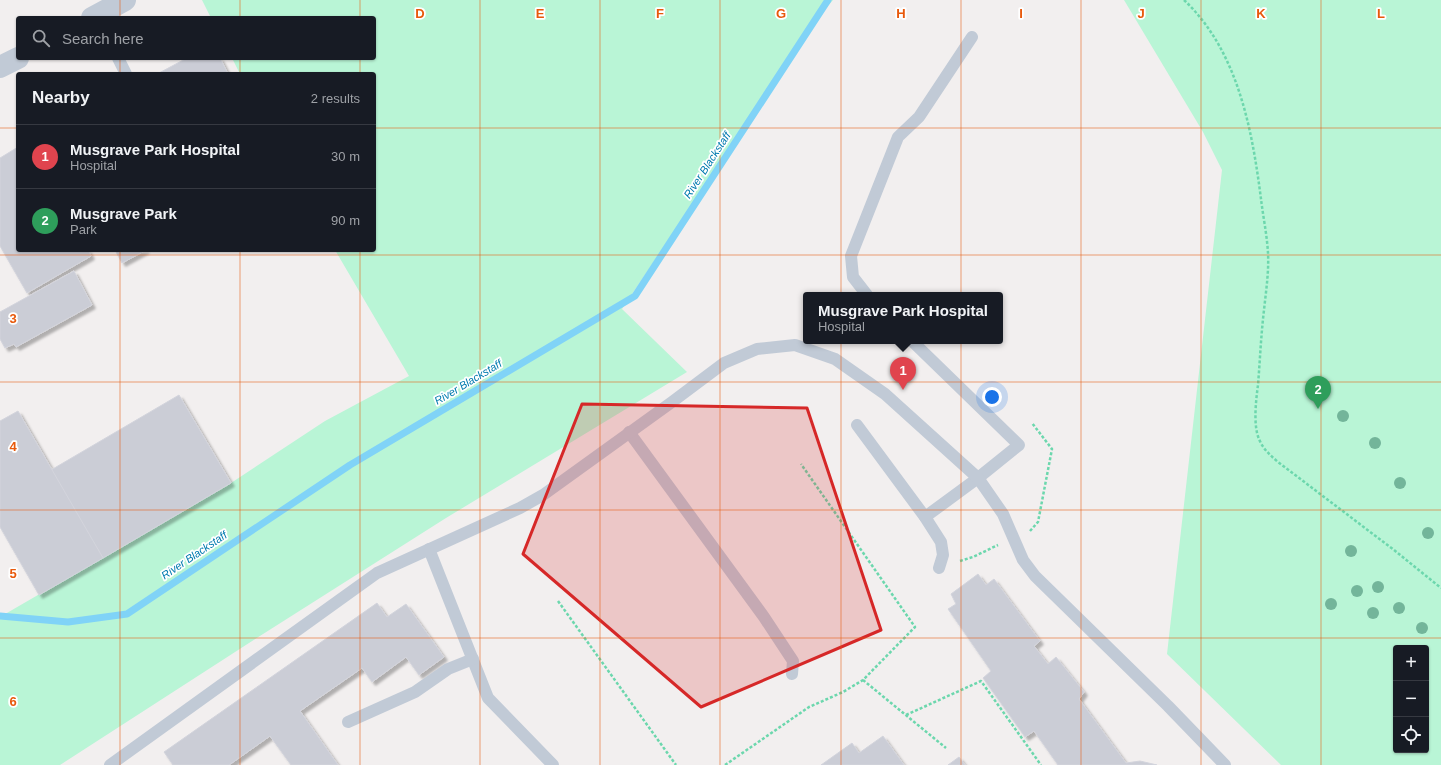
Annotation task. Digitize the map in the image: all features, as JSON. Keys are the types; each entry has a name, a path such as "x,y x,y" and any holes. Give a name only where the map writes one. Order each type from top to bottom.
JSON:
{"street":[{"path":"96,16 124,0"},
{"path":"0,67 16,59"}],"lane":[{"path":"865,292 853,277 851,256 898,137 919,116 972,38"},
{"path":"119,60 125,72"},
{"path":"915,344 1019,445 978,478 925,517"},
{"path":"113,764 377,573 520,508 543,495 724,363 757,349 795,345 835,359 885,394 978,478 1003,514 1023,560 1035,576 1168,706 1225,765"},
{"path":"857,425 942,542 943,555 938,568"},
{"path":"629,432 764,617 793,661 792,674"},
{"path":"429,549 488,698 553,765"},
{"path":"348,722 414,692 448,669 473,659"}],"path":[{"path":"1184,0 1191,6 1216,40 1231,68 1251,132 1268,252 1256,399 1258,439 1266,451 1278,462 1394,550 1441,588"},
{"path":"725,765 809,707 843,692 863,680 916,627 801,464"},
{"path":"558,601 676,765"},
{"path":"863,680 946,748"},
{"path":"906,715 981,681 1041,765"}],"highlighted area":[{"path":"582,404 807,408 881,630 701,707 523,554"}],"green space":[{"path":"202,0 833,0 815,21 622,309 687,372 446,518 60,765 0,765 0,617 231,483 325,421 409,376 336,252 376,252 376,72 239,72 233,60 376,60 376,16 210,16"},
{"path":"1124,0 1441,0 1441,765 1281,765 1167,654 1222,170 1203,132"}],"building":[{"path":"183,60 221,60 227,72 161,72"},
{"path":"16,148 16,252 89,252 91,256 27,293 0,246 0,158"},
{"path":"116,252 142,252 122,263"},
{"path":"74,271 92,305 16,347 14,344 5,348 0,339 0,312"},
{"path":"179,395 231,483 103,558 51,470"},
{"path":"18,411 103,558 39,595 0,527 0,421"},
{"path":"978,574 986,585 994,579 1040,641 1034,646 1048,664 1056,657 1084,692 1079,699 1126,763 1140,761 1157,765 1058,765 1034,731 1025,737 983,678 991,671 948,609 956,604 951,594"},
{"path":"377,603 387,617 406,604 444,657 419,675 406,657 372,682 362,668 300,711 338,765 291,765 270,736 229,765 173,765 164,752"},
{"path":"883,736 904,765 821,765 852,743 859,753"},
{"path":"959,757 965,765 948,765"}],"waterway":[{"name":"River Blackstaff","path":"0,616 68,622 127,614 350,465 635,296 828,0"}],"place":[{"name":"Musgrave Park Hospital","path":"903,390"},
{"name":"Musgrave Park","path":"1318,409"}]}
